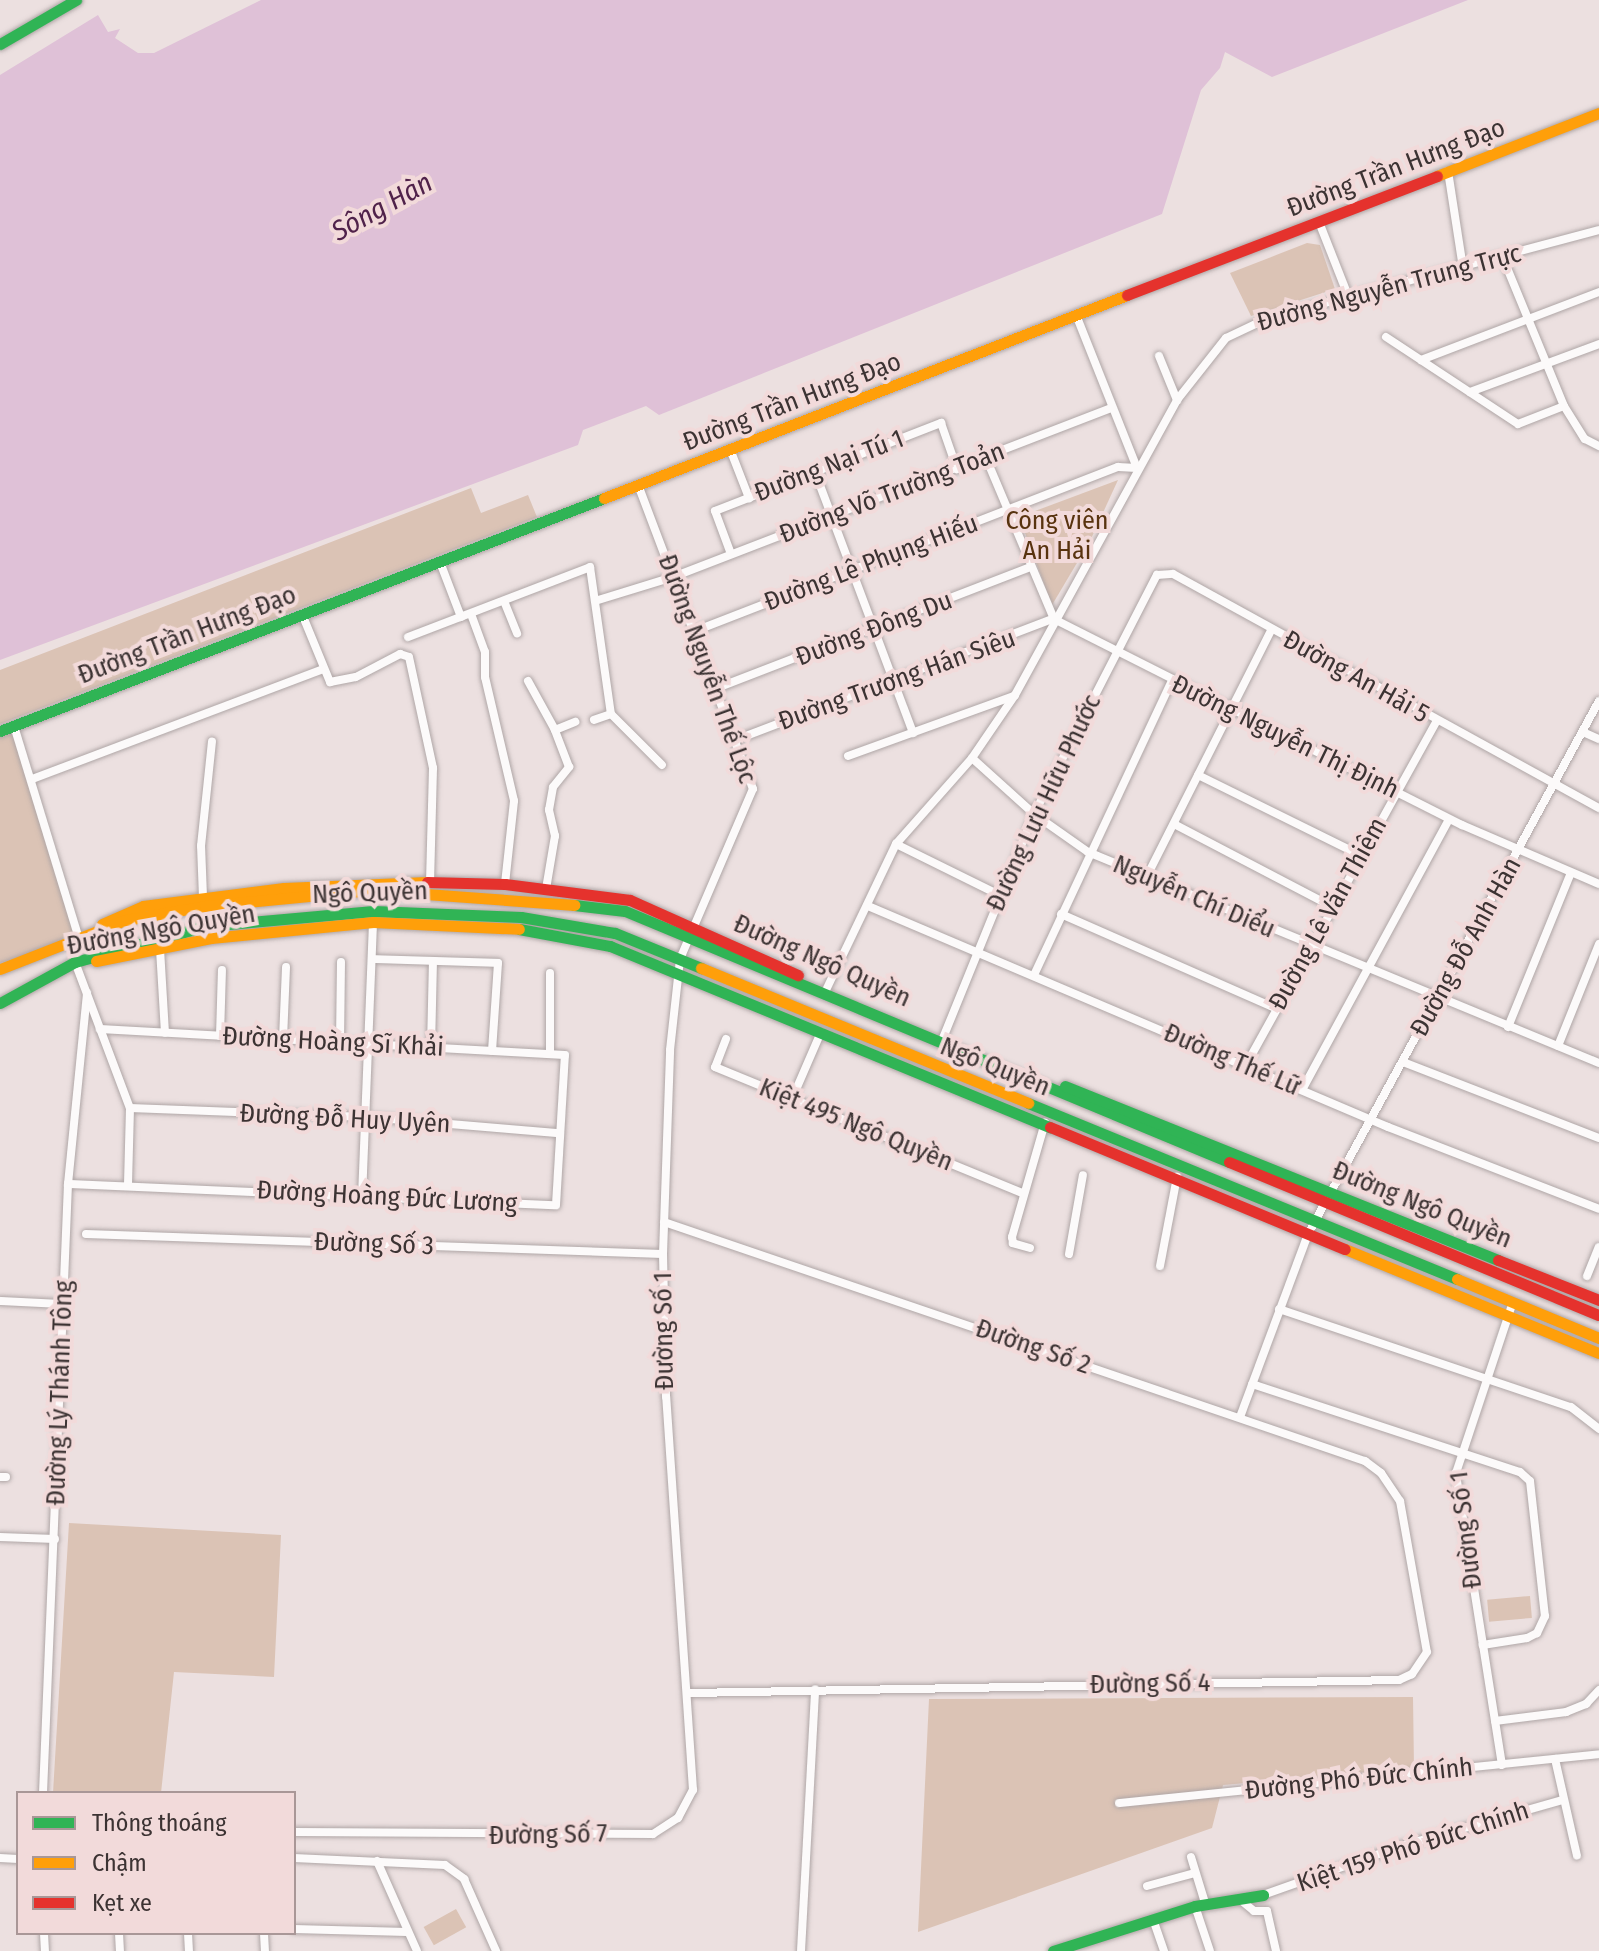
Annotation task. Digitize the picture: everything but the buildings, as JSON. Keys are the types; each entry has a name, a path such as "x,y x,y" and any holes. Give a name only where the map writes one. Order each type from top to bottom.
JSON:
{"main road":[{"path":"0,44 76,0"},
{"name":"Đường Trần Hưng Đạo","path":"0,731 1599,113"},
{"name":"Đường Ngô Quyền","path":"3,966 79,938 123,912 203,897 369,881 505,884 630,900 689,933 1327,1197 1599,1300"},
{"name":"Ngô Quyền","path":"79,938 126,920 205,906 371,890 506,896 625,911 689,933 1327,1197 1599,1315"},
{"name":"Ngô Quyền","path":"75,962 183,930 373,911 521,917 615,933 1311,1228 1513,1302 1599,1338"},
{"name":"Đường Ngô Quyền","path":"0,1003 75,962 211,938 373,922 541,931 610,946 1311,1228 1599,1353"},
{"path":"0,1014 19,992"},
{"path":"1053,1951 1201,1906 1243,1902 1263,1895"}],"street":[{"path":"1448,171 1463,268"},
{"path":"1319,222 1349,298"},
{"name":"Đường Nguyễn Trung Trực","path":"827,988 896,844 972,758 1015,695 1137,468 1177,400 1208,357 1240,329 1599,230"},
{"path":"1503,258 1564,406 1585,439 1599,446"},
{"path":"1421,360 1599,292"},
{"path":"1077,317 1137,468"},
{"path":"1386,337 1518,424 1564,406"},
{"path":"1470,392 1598,347"},
{"path":"1159,356 1177,400"},
{"name":"Đường Võ Trường Toản","path":"595,601 673,577 1111,408"},
{"name":"Đường Nại Tú 1","path":"731,554 715,511 941,423 957,469"},
{"path":"730,449 749,498"},
{"path":"986,458 1054,619"},
{"name":"Đường Lê Phụng Hiếu","path":"695,631 1118,467 1137,468"},
{"path":"815,472 913,733"},
{"name":"Đường Nguyễn Thế Lộc","path":"638,485 738,739 752,798 680,959"},
{"path":"440,562 485,652 485,677 514,801 505,884"},
{"path":"408,637 590,567 611,714 662,765"},
{"name":"Đường Đông Du","path":"717,688 874,630 1030,567"},
{"name":"Đường An Hải 5","path":"1157,575 1173,574 1436,722 1599,808"},
{"name":"Đường Lưu Hữu Phước","path":"943,1038 1034,814 1115,651 1157,575"},
{"path":"504,601 517,634"},
{"path":"302,614 330,682 363,674 400,654 409,657 433,768 430,882"},
{"name":"Đường Nguyễn Thị Định","path":"1054,619 1449,819 1518,852 1599,884"},
{"name":"Đường Trương Hán Siêu","path":"738,739 1054,619"},
{"path":"1147,876 1271,630"},
{"path":"32,779 323,669"},
{"path":"1034,975 1088,852 1172,680"},
{"path":"528,681 555,730 569,767 553,787 549,810 555,836 546,889"},
{"path":"848,756 1015,695"},
{"name":"Đường Đỗ Anh Hàn","path":"1240,1417 1311,1228 1373,1120 1599,701"},
{"path":"594,720 611,714"},
{"path":"555,730 575,722"},
{"name":"Đường Lê Văn Thiêm","path":"1246,1065 1308,946 1436,722"},
{"path":"14,726 79,938"},
{"path":"1583,732 1599,739"},
{"path":"203,897 201,846 212,742"},
{"name":"Nguyễn Chí Diểu","path":"972,758 1034,814 1088,852 1437,1000 1599,1063"},
{"path":"1198,775 1360,855"},
{"path":"1302,1090 1449,819"},
{"path":"1174,824 1331,906"},
{"path":"896,844 999,895"},
{"path":"1508,1027 1571,873"},
{"name":"Đường Thế Lữ","path":"868,906 1373,1120 1599,1209"},
{"path":"1061,914 1275,1008"},
{"path":"362,1197 373,922"},
{"path":"1558,1046 1599,944"},
{"path":"160,949 165,1033"},
{"path":"372,959 499,964 492,1051"},
{"name":"Đường Số 1","path":"680,959 663,1254 672,1536 690,1698"},
{"path":"431,1048 433,961"},
{"path":"75,962 130,1108 128,1183"},
{"path":"340,1043 341,962"},
{"path":"283,1039 286,967"},
{"path":"220,1036 222,970"},
{"path":"550,973 550,1054"},
{"name":"Đường Lý Thánh Tông","path":"43,1791 68,1184 87,993"},
{"name":"Đường Hoàng Sĩ Khải","path":"100,1029 565,1055"},
{"path":"792,1099 821,1032"},
{"name":"Kiệt 495 Ngô Quyền","path":"726,1039 715,1067 1024,1194"},
{"name":"Đường Hoàng Đức Lương","path":"68,1184 128,1183 556,1205 565,1055"},
{"path":"1403,1062 1599,1138"},
{"name":"Đường Đỗ Huy Uyên","path":"130,1108 367,1117 559,1133"},
{"path":"1030,1248 1012,1241 1045,1123"},
{"path":"1069,1254 1083,1175"},
{"path":"1160,1266 1178,1177"},
{"name":"Đường Số 2","path":"664,1222 1365,1461 1393,1486"},
{"name":"Đường Số 3","path":"86,1234 663,1254"},
{"path":"1587,1276 1599,1247"},
{"path":"0,1301 62,1304"},
{"name":"Đường Số 1","path":"1502,1765 1456,1473 1460,1452 1513,1302"},
{"path":"1279,1309 1579,1411 1599,1429"},
{"path":"1252,1384 1520,1472 1536,1496 1545,1616 1537,1633 1527,1638 1483,1645"},
{"name":"Đường Số 4","path":"690,1698 815,1689 1399,1680 1412,1674 1427,1652 1405,1523 1393,1486"},
{"path":"0,1537 55,1539"},
{"path":"801,1951 815,1689"},
{"path":"1495,1721 1566,1712 1586,1704 1599,1690"},
{"name":"Đường Số 7","path":"296,1832 653,1834 678,1818 693,1790 690,1698"},
{"name":"Đường Phó Đức Chính","path":"1119,1803 1599,1754"},
{"path":"1555,1759 1577,1856"},
{"name":"Kiệt 159 Phó Đức Chính","path":"1263,1895 1401,1846 1563,1800"},
{"path":"1191,1857 1210,1951"},
{"path":"296,1858 445,1865 464,1879 496,1951"},
{"path":"377,1861 417,1951"},
{"path":"1147,1886 1195,1873"},
{"path":"1243,1902 1254,1911 1267,1911 1275,1950"},
{"path":"1154,1922 1164,1951"},
{"path":"296,1929 407,1932"}],"green space":[{"path":"1307,243 1320,245 1335,289 1251,316 1230,273"},
{"name":"Công viên An Hải","path":"1118,480 1090,541 1052,605 1019,517"},
{"path":"471,488 481,513 528,495 537,517 0,724 0,670"},
{"path":"14,726 79,938 0,963 0,731"},
{"path":"69,1523 281,1535 274,1677 174,1672 161,1791 53,1791"},
{"path":"1530,1596 1532,1618 1489,1622 1487,1600"},
{"path":"1413,1697 1414,1768 1223,1785 1212,1828 918,1932 929,1699"},
{"path":"456,1909 466,1927 434,1945 424,1927"}],"water":[{"name":"Sông Hàn","path":"261,0 1468,0 1272,77 1225,52 1220,68 1201,90 1162,214 659,415 646,406 583,430 578,445 0,660 0,75 98,15 108,32 120,29 115,38 138,53 154,53"}],"traffic: fast":[{"path":"0,44 76,0"},
{"path":"0,731 604,498"},
{"path":"574,905 625,911 1229,1162"},
{"path":"0,1003 75,962 206,926 373,911 521,917 615,933 701,968"},
{"path":"519,929 610,946 1050,1127"},
{"path":"1065,1086 1498,1260"},
{"path":"1028,1103 1457,1279"},
{"path":"1053,1951 1195,1906 1263,1895"}],"traffic: slow":[{"path":"1437,176 1599,113"},
{"path":"604,498 1127,295"},
{"path":"102,924 143,906 284,888 427,882"},
{"path":"0,969 126,920 205,906 371,890 574,905"},
{"path":"96,961 211,938 373,922 519,929"},
{"path":"701,968 1028,1103"},
{"path":"1345,1249 1599,1353"},
{"path":"1457,1279 1599,1338"}],"traffic: jam":[{"path":"1127,295 1437,176"},
{"path":"427,882 505,884 630,900 798,975"},
{"path":"1050,1127 1345,1249"},
{"path":"1229,1162 1599,1315"},
{"path":"1498,1260 1599,1300"}]}
